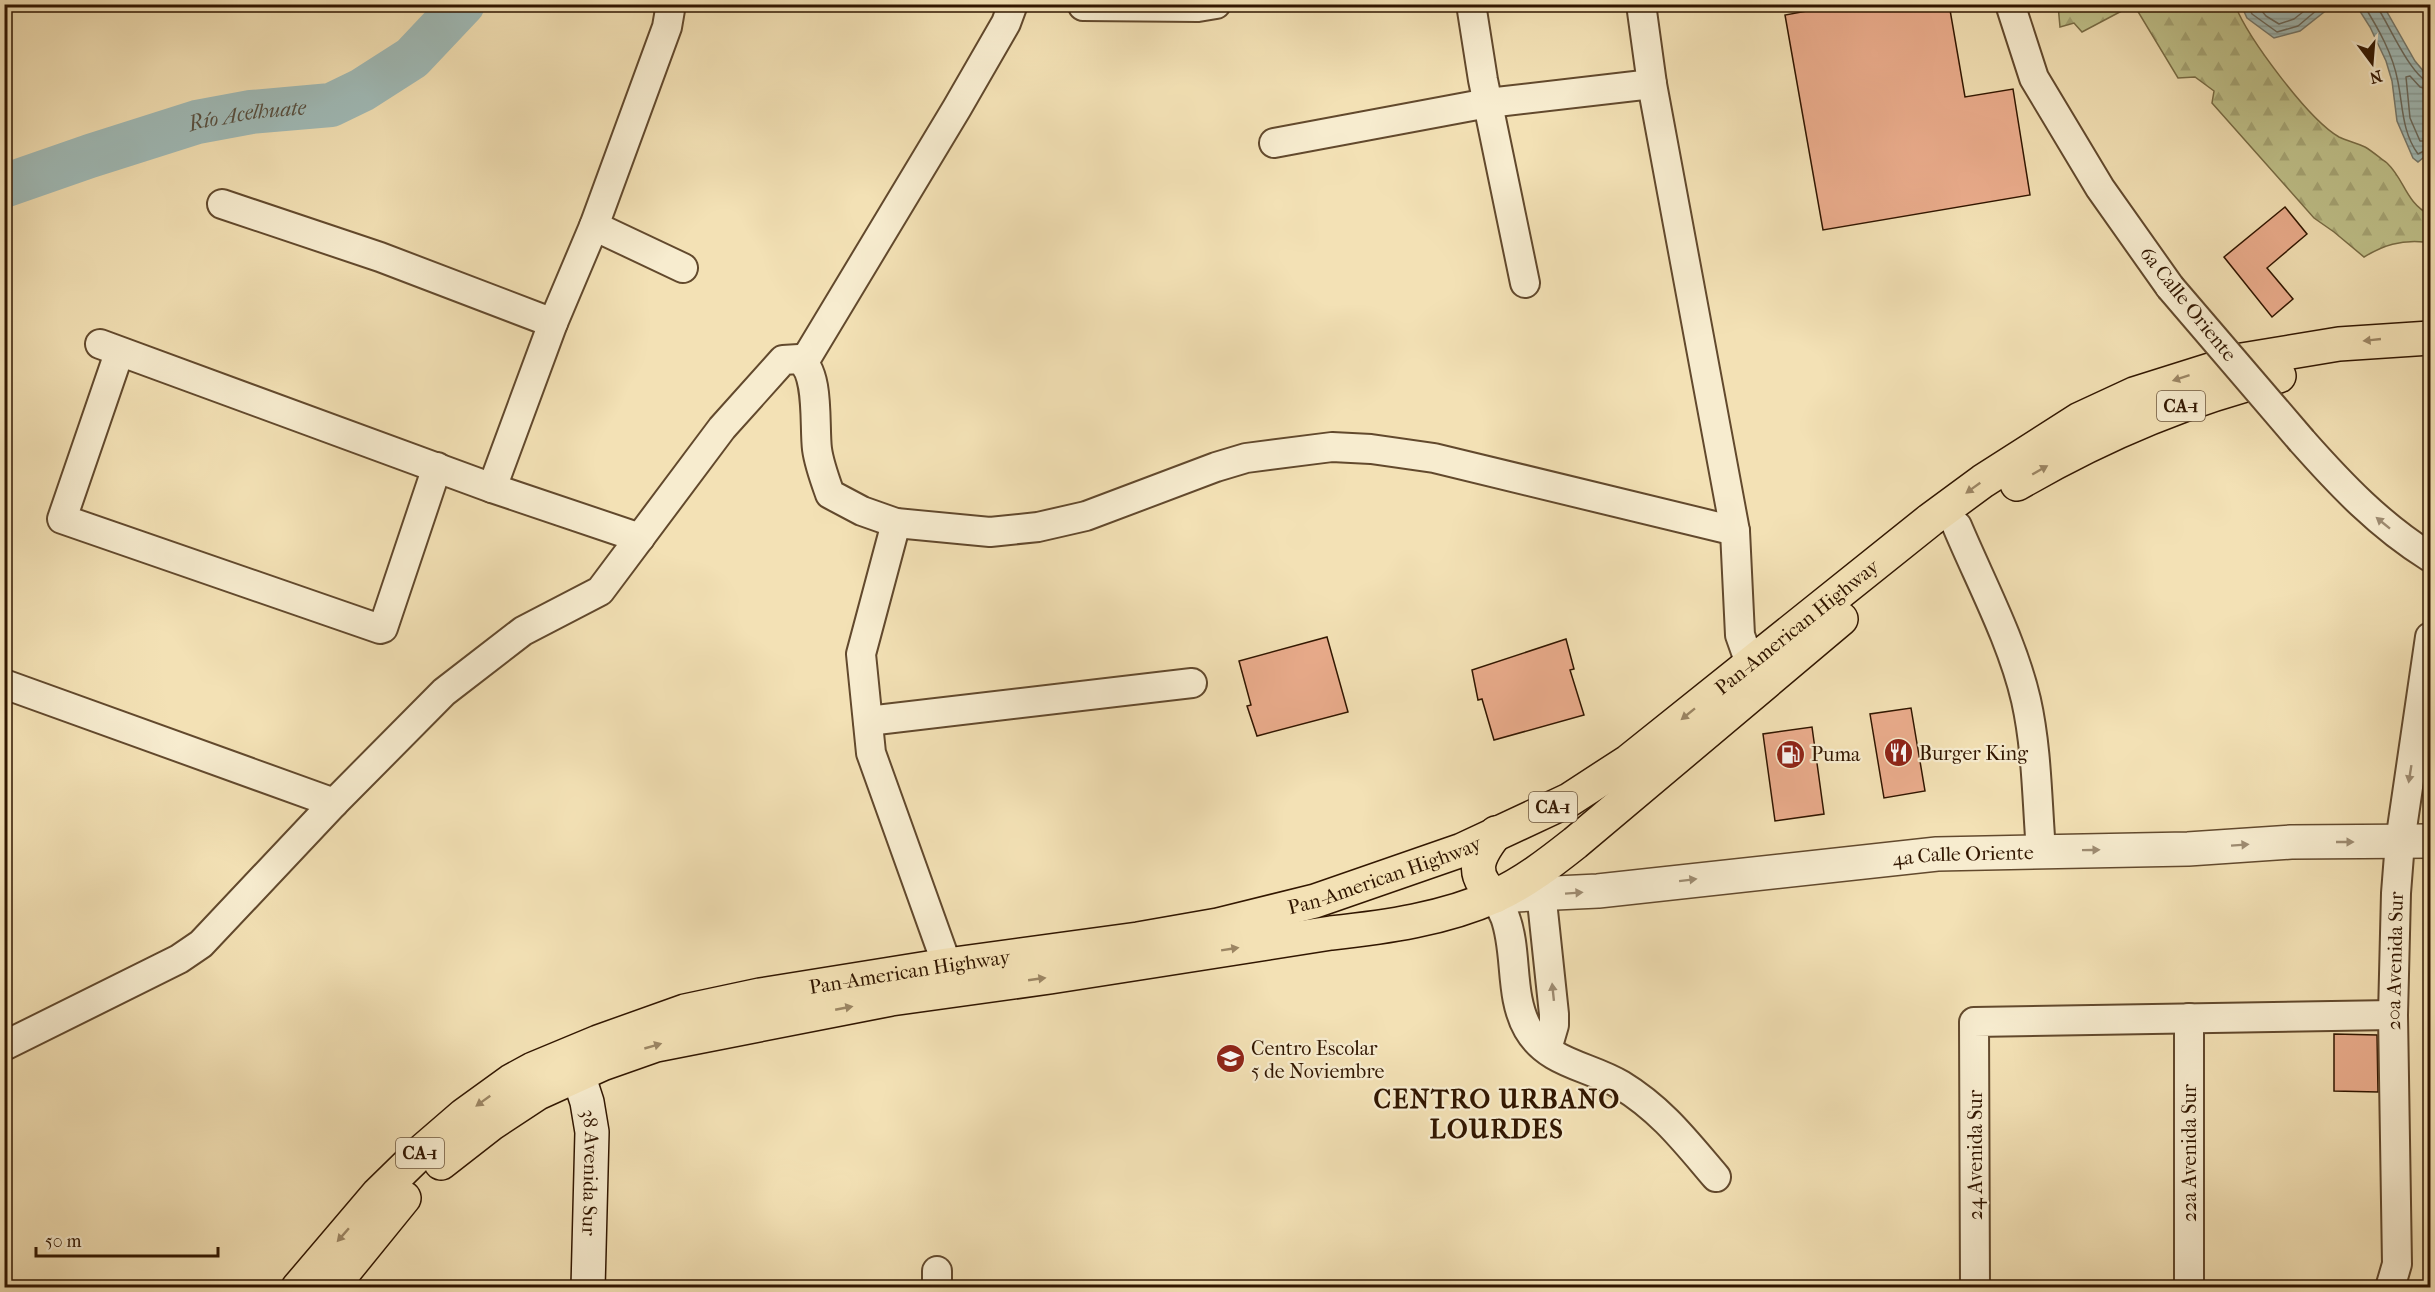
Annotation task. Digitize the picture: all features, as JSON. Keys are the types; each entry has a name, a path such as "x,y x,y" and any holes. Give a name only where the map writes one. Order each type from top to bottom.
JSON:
{"highway":[{"name":"Pan-American Highway","path":"298,1287 378,1194 464,1115 511,1081 571,1053 634,1028 686,1011 760,995 1218,925 1315,901 1462,850 1569,800 1629,761 1938,514 1983,481 2080,419 2134,394 2242,360 2339,344 2430,338"},
{"name":"Pan-American Highway","path":"331,1287 403,1198 436,1167 514,1108 576,1066 709,1033 891,999 1377,928 1433,916 1540,883 1596,826 1905,566 2014,486 2123,428 2205,397 2292,373 2369,362 2430,360"},
{"path":"1495,896 1484,887 1479,877 1479,862 1483,850 1496,833"},
{"path":"511,1081 576,1066 617,1042 634,1028"}],"street":[{"path":"492,488 553,323 594,226 667,27 671,4"},
{"path":"804,362 957,108 1006,23 1013,4"},
{"path":"1083,6 1198,7 1216,4"},
{"path":"1471,4 1488,103 1525,283"},
{"path":"1641,4 1652,84 1735,531 1740,635 1746,652 1754,661"},
{"name":"6a Calle Oriente","path":"2010,4 2034,78 2100,188 2170,287 2302,441 2359,503 2430,557"},
{"path":"1274,143 1488,103 1652,84"},
{"path":"222,204 380,257 553,323"},
{"path":"594,226 684,268"},
{"path":"437,467 383,628 380,629 62,519 110,349 437,467 492,488 640,538"},
{"path":"4,1046 179,959 201,944 334,803 458,680 523,631 600,591 722,428 783,360 799,359 804,362 812,378 817,451 830,494 862,511 896,524 973,532 1038,527 1086,516 1246,458 1332,447 1371,449 1434,458 1735,531"},
{"path":"896,524 861,654 871,753 947,965"},
{"path":"1957,526 2011,653 2025,697 2032,745 2041,850"},
{"name":"20a Avenida Sur","path":"2390,1287 2397,1264 2392,1015 2415,841 2430,637"},
{"path":"868,721 1192,683"},
{"path":"4,684 334,803"},
{"name":"4a Calle Oriente","path":"1540,883 1598,891 1937,854 2041,850 2188,849 2291,842 2415,841"},
{"path":"1540,883 1554,1014 1554,1025 1547,1049"},
{"path":"1495,896 1505,918 1520,1007 1528,1028 1547,1049 1567,1062 1620,1084 1664,1115 1716,1177"},
{"path":"2189,1018 2392,1015"},
{"name":"24 Avenida Sur","path":"1975,1287 1974,1022 2189,1018"},
{"name":"22a Avenida Sur","path":"2188,1287 2189,1018"},
{"name":"38 Avenida Sur","path":"576,1066 592,1132 588,1287"}],"green space":[{"path":"2058,4 2133,5 2082,32 2074,23 2060,27"},
{"path":"2134,5 2235,5 2265,57 2296,96 2326,128 2339,137 2365,147 2387,163 2415,204 2430,215 2430,250 2424,242 2407,242 2385,246 2364,257 2314,218 2212,103 2214,91 2195,77 2178,78"}],"water":[{"path":"2241,5 2333,5 2300,31 2274,38 2247,18"},
{"path":"2356,5 2383,5 2415,61 2430,79 2429,153 2418,162 2413,158 2397,121 2392,81 2386,61 2370,27"}],"building":[{"path":"1845,4 1949,4 1965,97 2013,89 2030,195 1823,230 1785,15"},
{"path":"2285,207 2307,234 2267,268 2293,299 2272,317 2224,257"},
{"path":"1327,637 1348,712 1257,736 1247,706 1251,705 1239,661"},
{"path":"1566,639 1574,669 1570,670 1584,715 1494,740 1482,699 1478,700 1472,670"},
{"name":"Burger King","path":"1911,708 1925,791 1884,798 1870,714"},
{"name":"Puma","path":"1812,727 1824,814 1775,821 1763,734"},
{"path":"2334,1034 2377,1035 2378,1092 2334,1091"}],"waterway":[{"name":"Río Acelhuate","path":"4,186 197,122 251,112 331,105 362,90 412,58 463,4"}],"place":[{"name":"Burger King","path":"1898,753"},
{"name":"Puma","path":"1790,754"},
{"name":"Centro Escolar 5 de Noviembre","path":"1230,1059"}],"district":[{"name":"CENTRO URBANO LOURDES","path":"1497,1114"}]}
